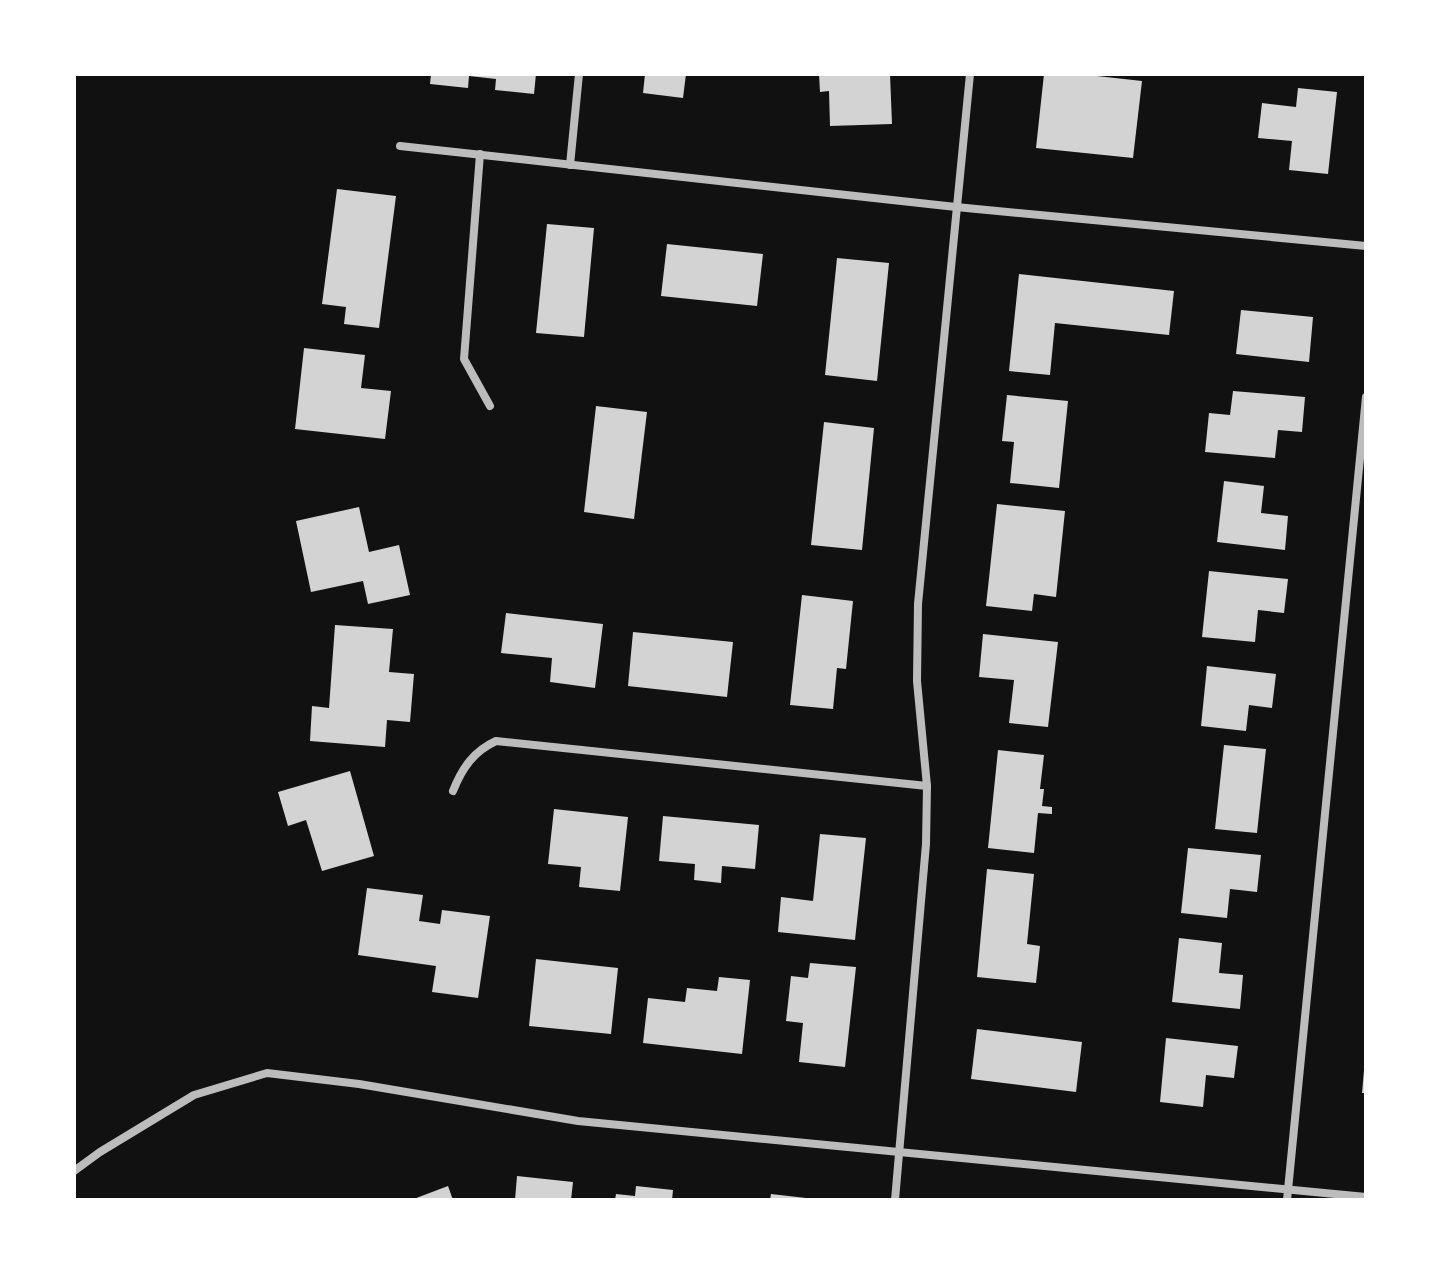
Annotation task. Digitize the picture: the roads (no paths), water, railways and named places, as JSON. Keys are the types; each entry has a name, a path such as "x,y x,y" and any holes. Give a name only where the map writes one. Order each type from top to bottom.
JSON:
{"street":[{"path":"570,165 579,74"},
{"path":"895,1200 926,844 927,786 917,681 918,604 970,74"},
{"path":"400,146 956,207 1366,246"},
{"path":"480,154 464,359 490,406"},
{"path":"1287,1200 1366,397"},
{"path":"453,791 461,772 481,748 496,741 927,786"},
{"path":"74,1171 194,1095 267,1073 359,1084 578,1121 1366,1197"}]}
